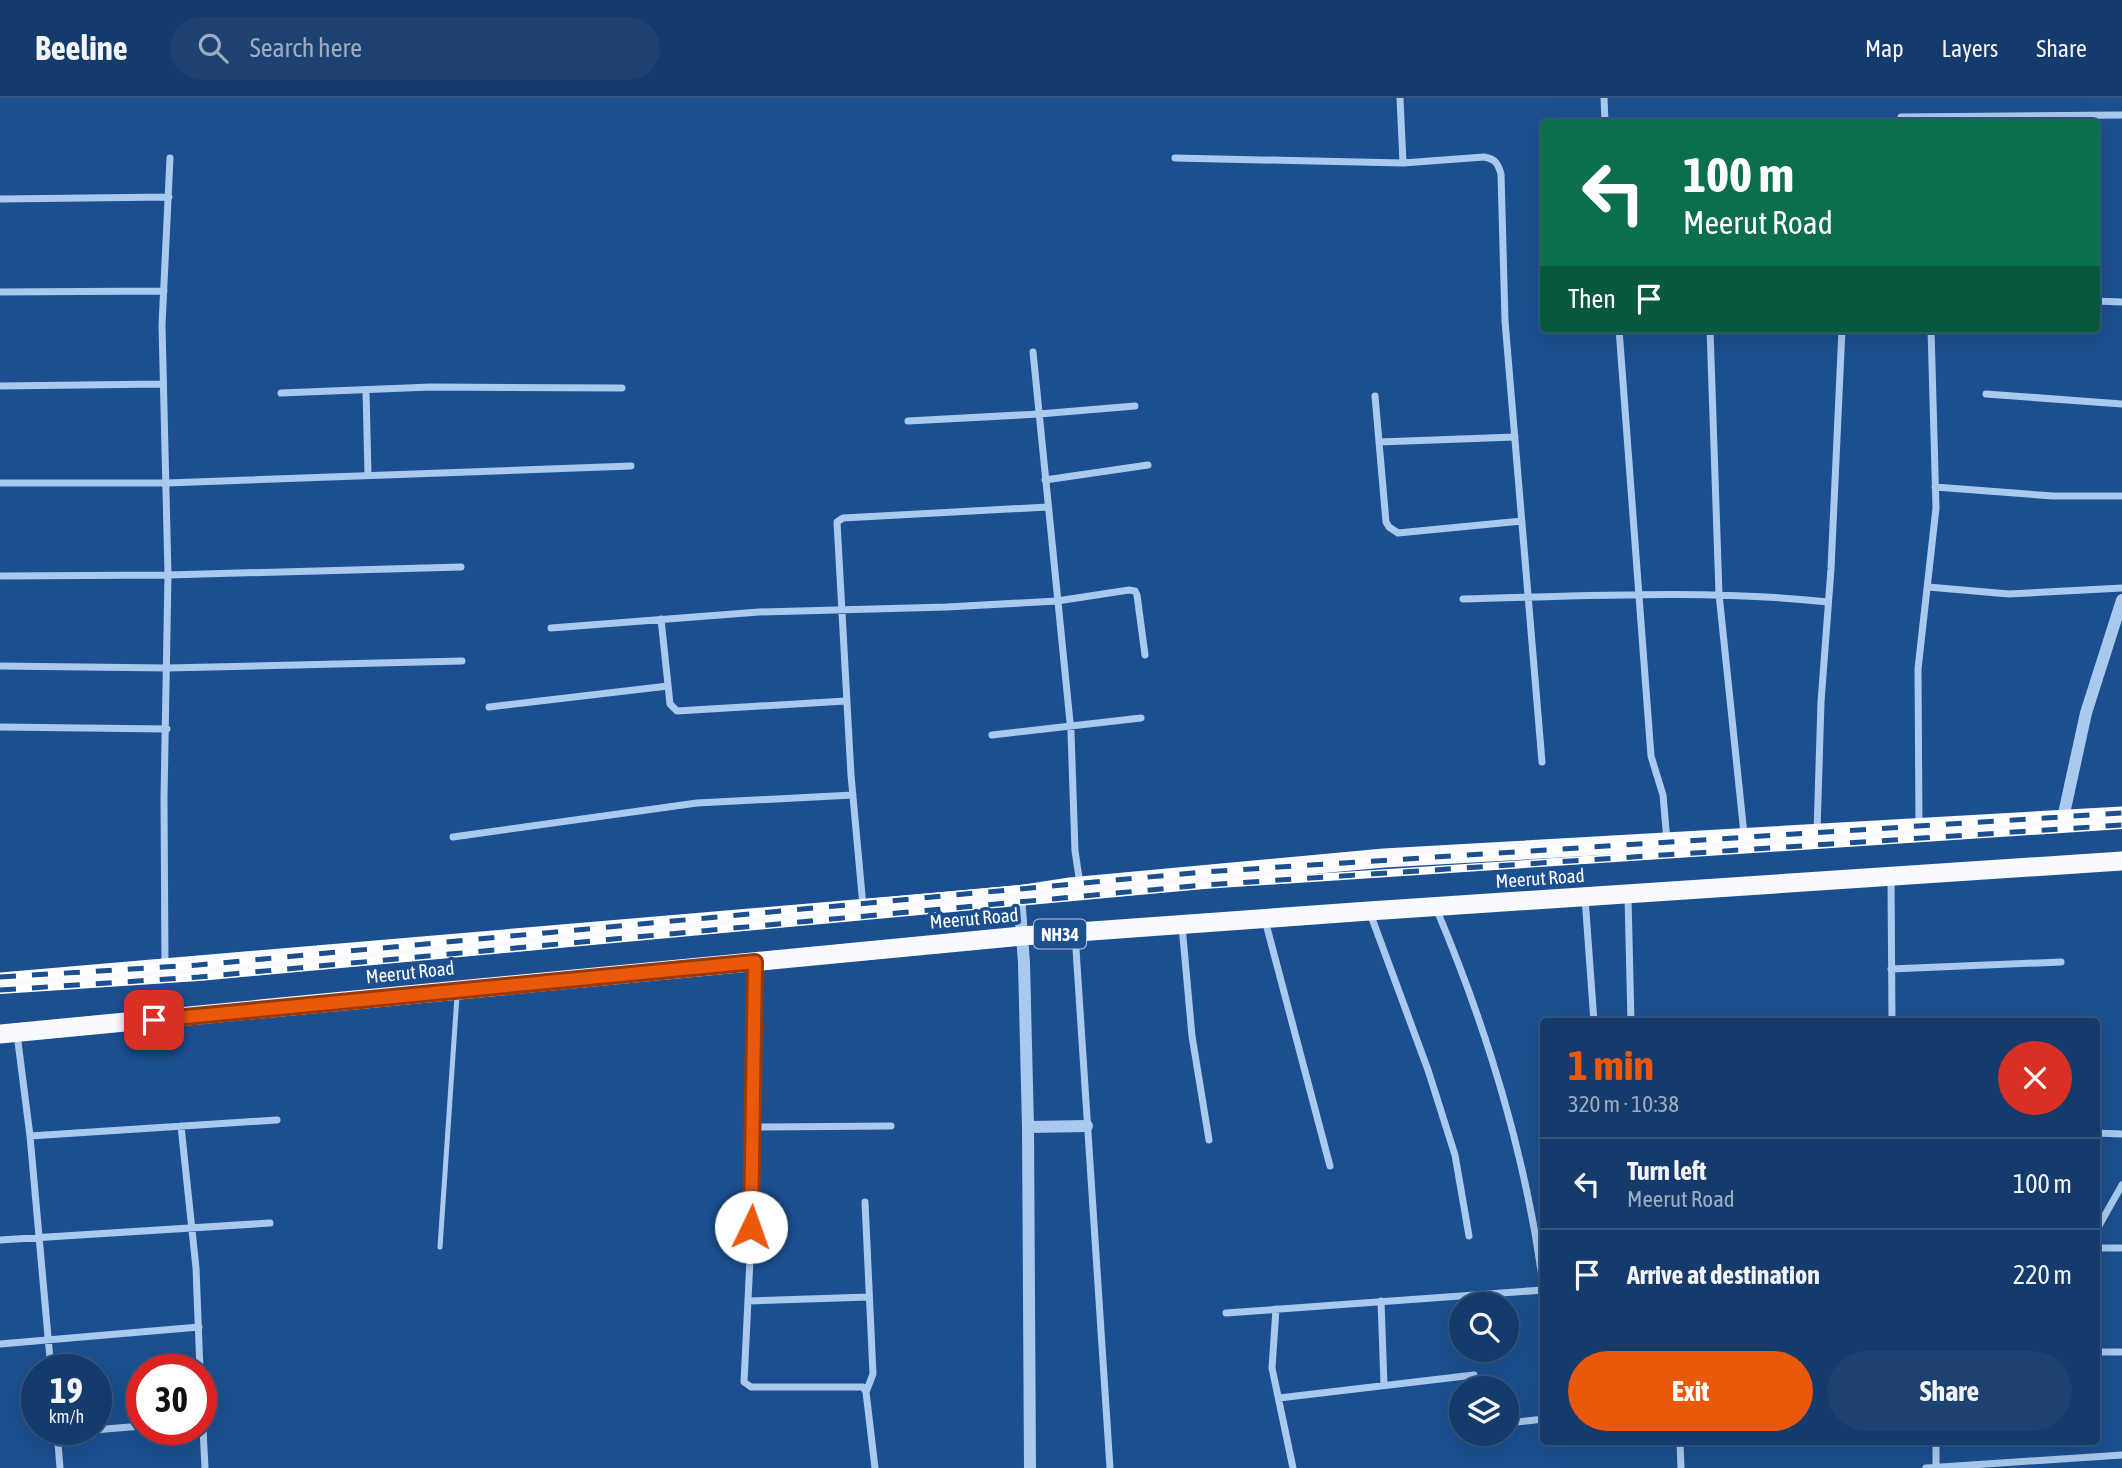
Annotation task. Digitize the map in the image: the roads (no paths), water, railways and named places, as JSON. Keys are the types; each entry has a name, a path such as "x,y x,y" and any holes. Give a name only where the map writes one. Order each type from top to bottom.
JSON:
{"highway":[{"name":"Meerut Road","path":"0,982 1019,895 1384,858 2122,816"},
{"name":"Meerut Road","path":"8,1034 1022,936 2122,861"}],"street":[{"path":"1400,98 1403,163"},
{"path":"1604,98 1605,119"},
{"path":"1901,117 2122,115"},
{"path":"1175,158 1403,163 1484,157 1493,159 1499,165 1505,321 1542,762"},
{"path":"165,968 164,798 169,575 162,384 163,291 170,158"},
{"path":"0,199 169,197"},
{"path":"0,292 163,291"},
{"path":"2100,301 2122,302"},
{"path":"1619,333 1651,756 1663,795 1667,841"},
{"path":"1710,333 1719,594 1745,837"},
{"path":"1816,832 1842,333"},
{"path":"1919,827 1917,685 1934,532 1931,333"},
{"path":"1033,352 1070,726 1075,851 1081,887"},
{"path":"0,386 162,384"},
{"path":"281,393 431,387 622,388"},
{"path":"366,390 368,475"},
{"path":"1986,394 2122,404"},
{"path":"1375,396 1386,522 1393,530 1398,533 1522,521"},
{"path":"908,421 1135,406"},
{"path":"1379,442 1515,437"},
{"path":"1045,480 1148,465"},
{"path":"0,483 167,484 631,466"},
{"path":"1935,488 2053,496 2122,496"},
{"path":"863,908 846,701 837,522 843,518 1048,507"},
{"path":"0,576 169,575 461,567"},
{"path":"1928,587 2009,594 2122,588"},
{"path":"551,628 759,612 1057,601 1129,590 1135,591 1137,595 1144,655"},
{"path":"1463,599 1719,594 1828,602"},
{"path":"2063,818 2087,713 2122,600"},
{"path":"661,620 670,704 677,711 846,701"},
{"path":"0,666 167,668 462,661"},
{"path":"489,707 668,686"},
{"path":"992,735 1141,718"},
{"path":"0,727 167,729"},
{"path":"453,837 697,803 853,796"},
{"path":"1891,877 1892,1018"},
{"path":"1019,895 1028,1127 1030,1468"},
{"path":"1628,895 1630,1018"},
{"path":"1585,898 1594,1018"},
{"path":"1435,908 1464,975 1513,1128 1530,1201 1540,1270"},
{"path":"1369,911 1428,1070 1455,1155 1469,1236"},
{"path":"1265,919 1330,1166"},
{"path":"1181,925 1192,1036 1209,1140"},
{"path":"1075,932 1110,1468"},
{"path":"755,962 754,1177 744,1378 751,1387 860,1385 866,1392"},
{"path":"1891,969 2061,962"},
{"path":"8,1034 30,1136 50,1354"},
{"path":"30,1136 277,1120"},
{"path":"181,1126 197,1268 200,1354"},
{"path":"753,1127 891,1126"},
{"path":"1028,1127 1087,1126"},
{"path":"2100,1133 2122,1134"},
{"path":"2100,1224 2122,1185"},
{"path":"865,1202 873,1374 866,1392 875,1468"},
{"path":"0,1240 270,1223"},
{"path":"2100,1248 2122,1248"},
{"path":"1226,1313 1540,1291"},
{"path":"748,1301 869,1297"},
{"path":"1381,1301 1384,1385"},
{"path":"1276,1309 1272,1368 1293,1468"},
{"path":"0,1344 199,1327"},
{"path":"2100,1352 2122,1352"},
{"path":"1279,1398 1474,1375"},
{"path":"1519,1422 1540,1419"},
{"path":"58,1445 60,1468"},
{"path":"204,1445 205,1468"},
{"path":"1680,1445 1681,1468"},
{"path":"1936,1445 1936,1468"},
{"path":"1926,1468 2122,1455"}],"lane":[{"path":"440,1248 457,991"}],"railway":[{"path":"0,977 198,965 1203,872 2122,813"},
{"path":"0,990 199,977 1204,885 2122,825"}]}
